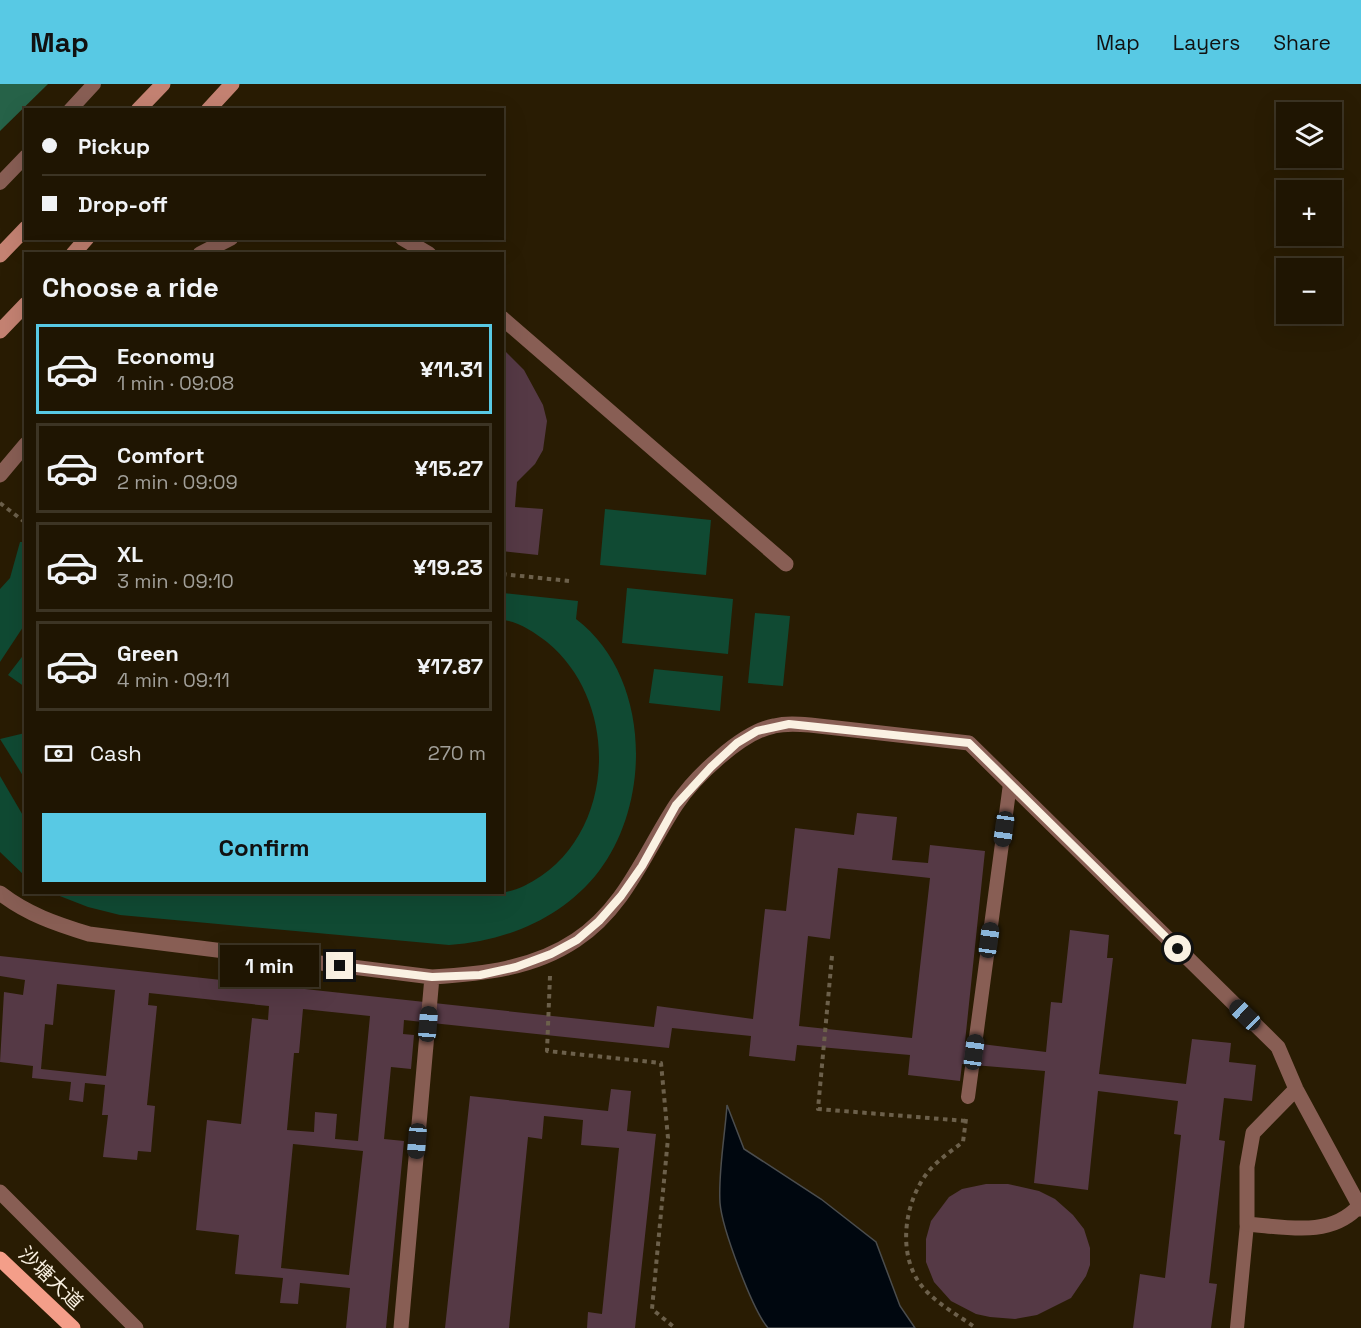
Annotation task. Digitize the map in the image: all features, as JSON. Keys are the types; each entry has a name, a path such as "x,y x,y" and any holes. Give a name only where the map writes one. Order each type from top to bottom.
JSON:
{"main road":[{"path":"140,108 163,84"},
{"path":"210,108 232,84"},
{"path":"0,255 24,230"},
{"path":"75,252 85,240"},
{"path":"0,331 24,306"},
{"name":"沙塘大道","path":"0,1259 73,1328"}],"street":[{"path":"204,252 227,240"},
{"path":"405,240 426,252"},
{"path":"504,320 786,564"},
{"path":"0,475 24,446"},
{"path":"0,893 19,908 52,923 89,933 432,977 489,973 516,967 551,954 577,940 599,921 642,866 683,795 737,743 757,731 773,726 810,725 969,743 1278,1047 1296,1089 1360,1207 1347,1219 1311,1229 1247,1224 1247,1167 1253,1133 1296,1089"},
{"path":"401,1328 432,977"},
{"path":"0,1192 136,1328"}],"lane":[{"path":"72,108 94,84"},
{"path":"0,183 24,158"},
{"path":"968,1097 1010,784"},
{"path":"1237,1328 1247,1224"}],"path":[{"path":"0,504 24,522"},
{"path":"504,574 568,581"},
{"path":"551,954 547,1051 661,1063 668,1138 652,1309 675,1328"},
{"path":"832,956 818,1109 966,1121"},
{"path":"968,1097 963,1142 940,1159 927,1173 918,1189 908,1221 906,1239 908,1258 923,1287 976,1328"}],"green space":[{"path":"0,84 48,84 0,131"},
{"path":"605,509 711,520 706,575 600,565"},
{"path":"20,542 24,542 24,626 0,662 0,589 10,578"},
{"path":"627,588 733,599 728,654 622,643"},
{"path":"504,593 578,601 576,619 600,643 618,672 630,705 636,739 635,775 629,810 617,842 585,888 551,914 512,932 471,943 449,945 120,915 88,907 55,894 484,895 504,894 504,892 524,886 555,865 577,838 592,806 598,771 597,735 588,700 572,668 542,638 521,625 504,620"},
{"path":"755,613 790,616 783,686 748,683"},
{"path":"24,654 24,686 8,675"},
{"path":"654,669 723,676 720,711 649,703"},
{"path":"24,733 24,777 0,739"},
{"path":"0,776 24,817 24,875 0,852"}],"shaded area":[{"path":"727,1105 744,1149 821,1199 876,1242 900,1306 915,1328 768,1328 746,1287 722,1215 720,1179"}],"building":[{"path":"504,350 524,370 543,405 547,421 543,450 535,464 517,482 515,507 543,509 538,555 504,551"},
{"path":"857,813 897,817 892,860 928,863 930,845 985,851 965,1042 1046,1052 1051,1002 1062,1003 1070,930 1109,935 1107,958 1113,958 1099,1074 1186,1084 1192,1039 1231,1043 1229,1062 1256,1065 1252,1101 1224,1098 1219,1140 1225,1141 1209,1283 1217,1284 1211,1328 1133,1328 1140,1274 1165,1278 1181,1135 1174,1134 1178,1101 1098,1091 1088,1190 1034,1183 1045,1071 962,1064 960,1081 908,1075 910,1055 797,1045 795,1061 749,1056 751,1036 672,1028 669,1048 404,1020 403,1034 414,1035 411,1069 391,1067 384,1139 404,1141 386,1328 346,1328 350,1288 300,1283 298,1304 280,1303 283,1278 235,1274 239,1235 196,1230 207,1120 241,1124 252,1018 268,1020 269,1006 149,993 148,1005 157,1006 147,1105 155,1106 151,1152 138,1151 137,1160 103,1157 108,1115 102,1115 105,1085 85,1083 83,1102 69,1100 71,1082 32,1078 33,1066 0,1062 4,992 23,995 25,980 0,976 0,956 654,1027 657,1006 753,1019 765,909 786,911 795,828 854,835","holes":["838,868 930,878 912,1038 799,1026 808,936 830,939","57,984 115,990 106,1076 41,1069 45,1024 53,1025","303,1009 370,1016 358,1141 335,1139 337,1114 315,1112 314,1132 287,1130 294,1053 299,1053","293,1144 363,1151 349,1275 281,1268"]},
{"path":"611,1089 631,1091 627,1131 656,1134 635,1328 587,1328 588,1312 602,1314 619,1148 581,1145 583,1120 544,1116 542,1139 528,1137 509,1328 445,1328 470,1096 608,1111"},
{"path":"986,1184 1008,1184 1039,1191 1055,1199 1073,1215 1084,1229 1090,1248 1090,1265 1086,1276 1071,1298 1037,1315 1015,1319 990,1317 976,1314 951,1301 934,1282 926,1262 926,1239 931,1221 949,1197 962,1189"}],"route":[{"path":"340,966 432,977 480,975 516,967 551,954 577,940 599,921 621,896 642,866 676,805 691,786 737,743 757,731 789,724 969,743 1178,949"}]}
